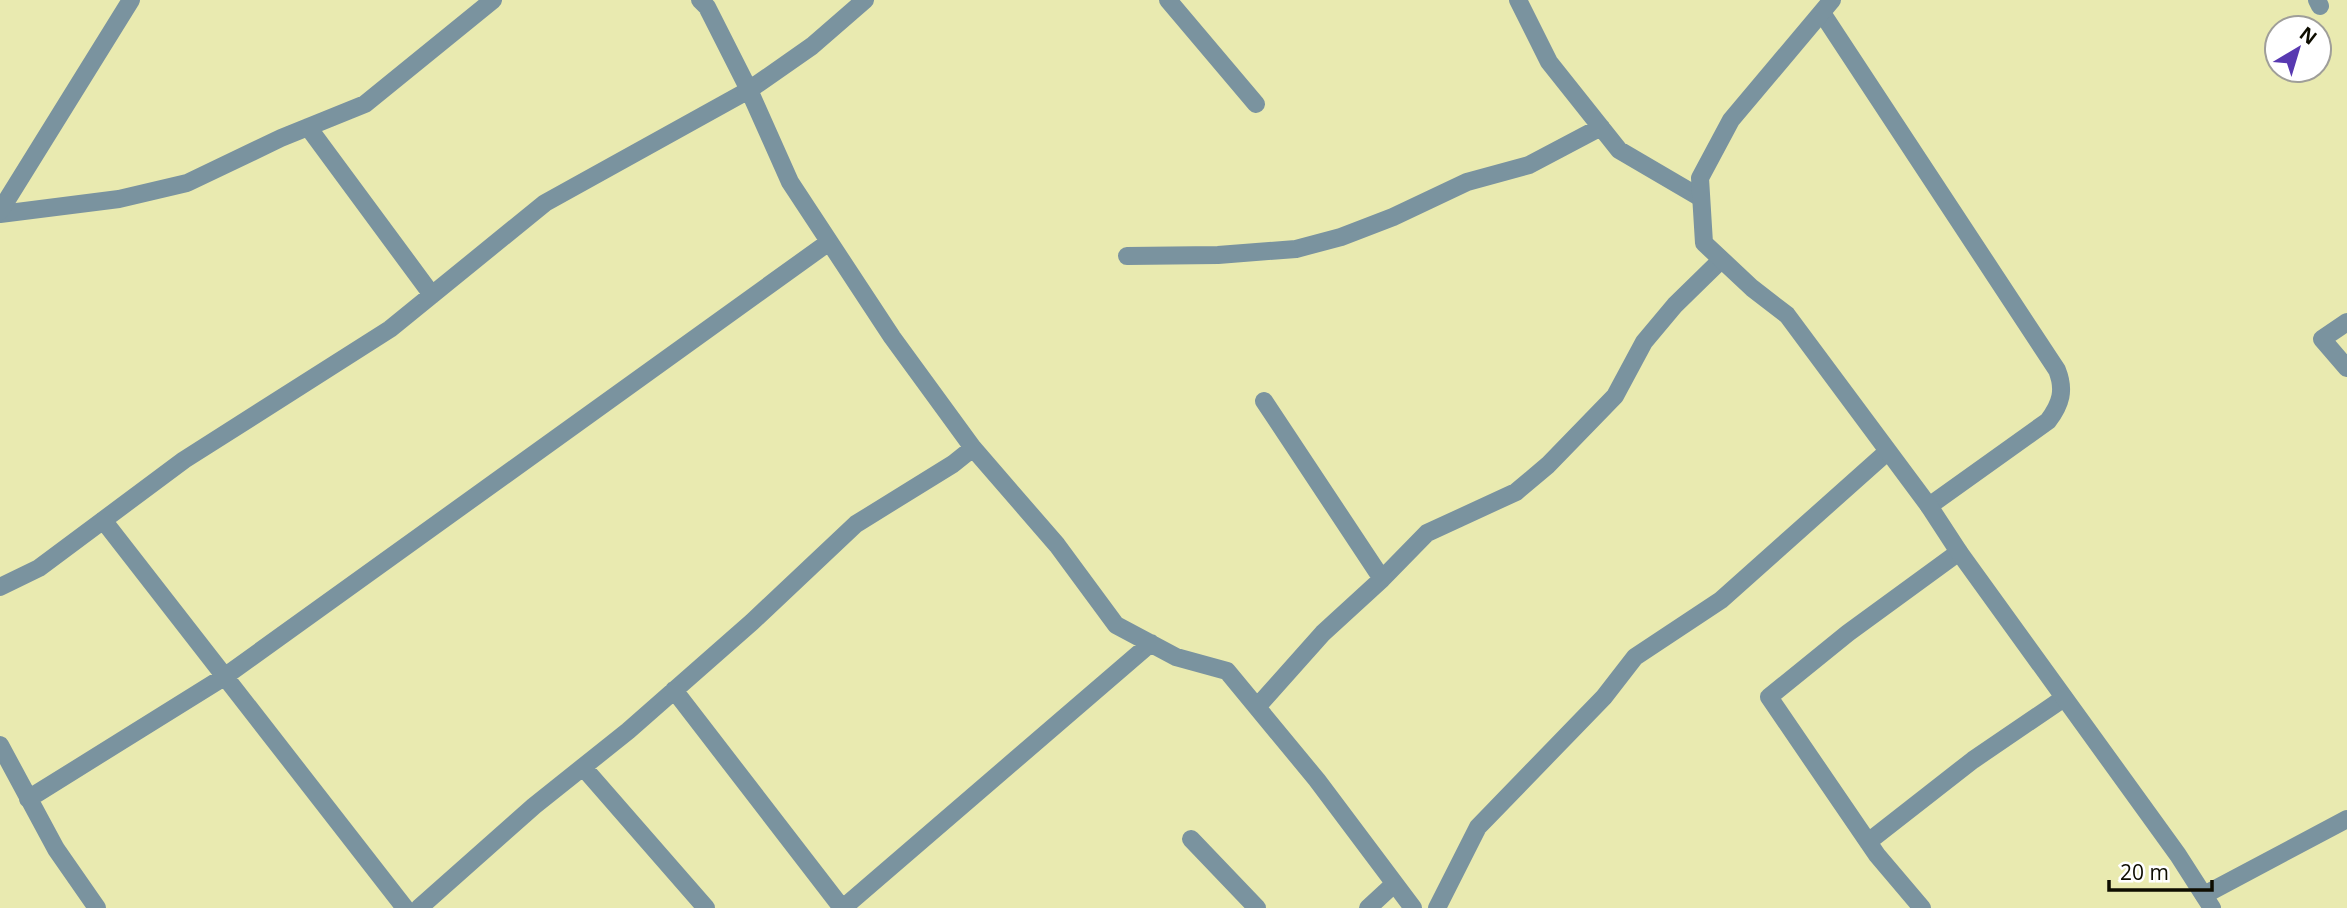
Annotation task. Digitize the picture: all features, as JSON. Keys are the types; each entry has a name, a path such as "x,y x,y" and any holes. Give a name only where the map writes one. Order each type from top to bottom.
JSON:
{"street":[{"path":"0,213 131,0"},
{"path":"0,213 119,199 187,183 308,127 365,104 493,0"},
{"path":"700,0 707,7 749,90 790,183 892,337 973,448 1057,545 1116,625 1176,657 1227,671 1317,780 1413,908"},
{"path":"0,587 39,569 184,460 390,329 545,203 749,90 811,46 865,0"},
{"path":"1168,0 1256,104"},
{"path":"1518,0 1549,62 1619,150 1701,198"},
{"path":"1929,506 2048,421 2057,409 2062,383 2057,370 1827,6 1731,120 1700,178 1704,243 1787,316 1929,506 1959,552 2178,855 2208,902 2347,818"},
{"path":"308,127 432,295"},
{"path":"1127,256 1218,255 1296,249 1341,237 1393,217 1467,182 1529,165 1601,127"},
{"path":"28,799 224,677 829,242"},
{"path":"1256,707 1323,633 1427,533 1516,492 1548,465 1615,396 1644,342 1675,305 1721,260"},
{"path":"2347,323 2322,339 2347,369"},
{"path":"1264,401 1381,579"},
{"path":"419,908 534,806 752,622 856,524 953,464 973,448"},
{"path":"1437,908 1478,827 1604,697 1635,657 1721,600 1887,452"},
{"path":"103,520 405,908"},
{"path":"1922,908 1868,842 1769,697 1848,633 1959,552"},
{"path":"674,690 843,908 1151,643"},
{"path":"1868,842 1973,760 2064,698"},
{"path":"0,745 56,849 97,908"},
{"path":"583,767 706,908"},
{"path":"1191,839 1257,908"},
{"path":"1368,908 1394,884"}]}
